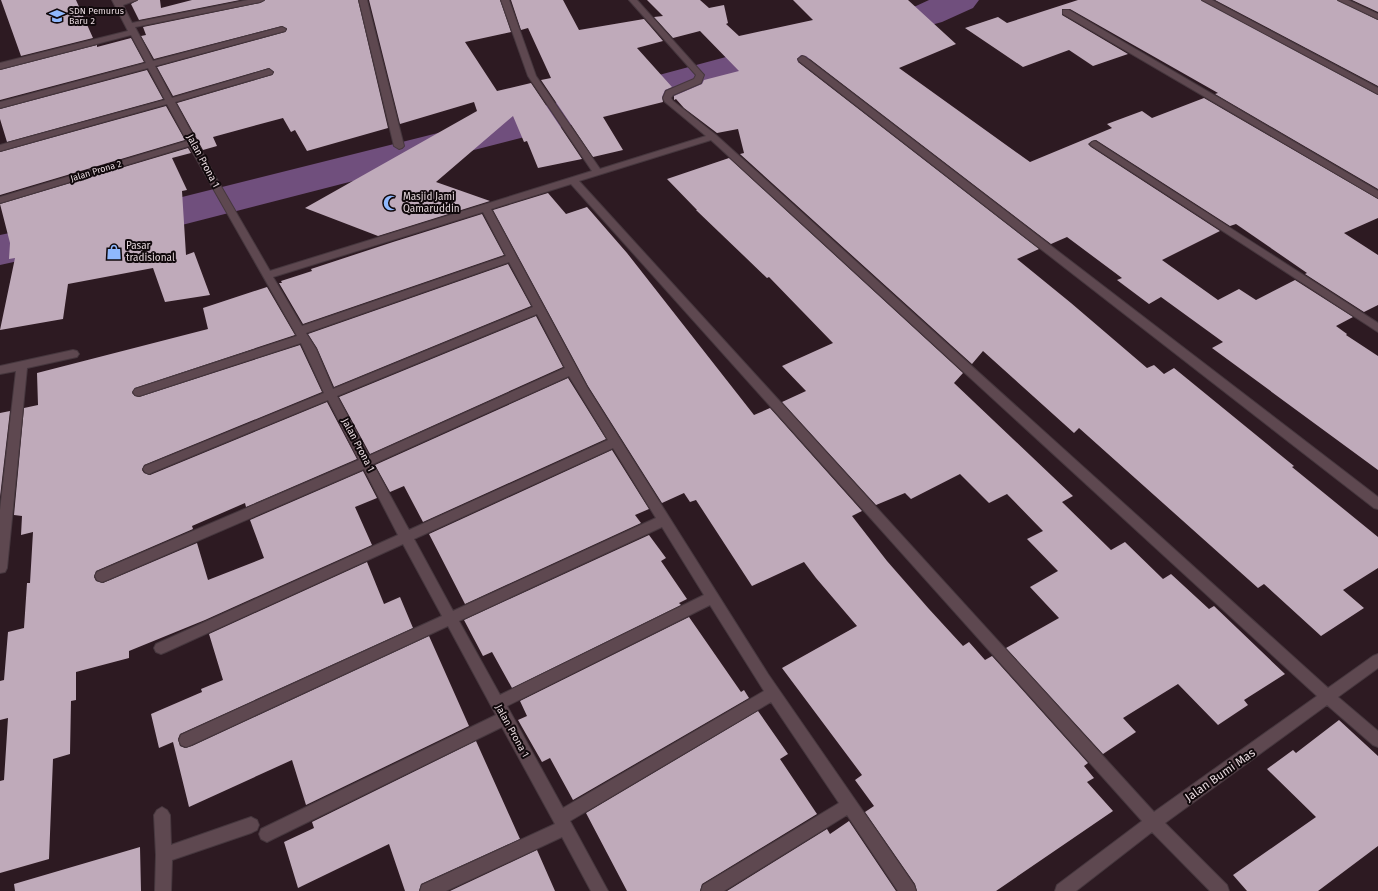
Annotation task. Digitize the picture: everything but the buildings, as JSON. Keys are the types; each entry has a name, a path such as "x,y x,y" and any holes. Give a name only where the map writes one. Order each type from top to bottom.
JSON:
{"street":[{"path":"117,2 133,0"},
{"path":"0,66 132,29 260,0"},
{"path":"364,0 399,146"},
{"path":"505,0 532,76 597,172"},
{"path":"633,0 700,75 698,81 670,93 667,98 668,102 713,137 1328,697 1378,740"},
{"path":"1206,0 1378,91"},
{"path":"1342,0 1378,17"},
{"path":"1353,5 1365,0"},
{"name":"Jalan Prona 1","path":"117,2 210,176 301,334 331,396 406,537 600,891"},
{"path":"1066,12 1378,195"},
{"path":"0,105 151,66 282,29"},
{"path":"802,58 1378,504"},
{"path":"0,148 270,72"},
{"path":"267,275 713,137"},
{"name":"Jalan Prona 2","path":"0,200 192,142"},
{"path":"1095,144 1378,328"},
{"path":"573,180 1153,822 1221,891"},
{"path":"485,207 572,370 615,442 773,693 908,891"},
{"path":"139,392 512,257"},
{"path":"149,469 331,396 539,309"},
{"path":"0,370 73,354"},
{"path":"0,568 22,366"},
{"path":"102,576 367,462 572,370"},
{"path":"161,648 615,442"},
{"path":"186,740 664,520"},
{"path":"497,704 712,597"},
{"name":"Jalan Bumi Mas","path":"1063,891 1153,822 1378,660"},
{"path":"428,891 563,823 773,693"},
{"path":"267,834 505,718"},
{"path":"708,891 850,805"},
{"path":"162,815 164,855 163,891"},
{"path":"164,855 251,825"}],"waterway":[{"path":"0,250 178,212 529,123 929,14 960,0"}],"place":[{"name":"SDN Pemurus Baru 2","path":"57,16"},
{"name":"Masjid Jami Qamaruddin","path":"391,203"},
{"name":"Pasar tradisional","path":"114,252"}]}
